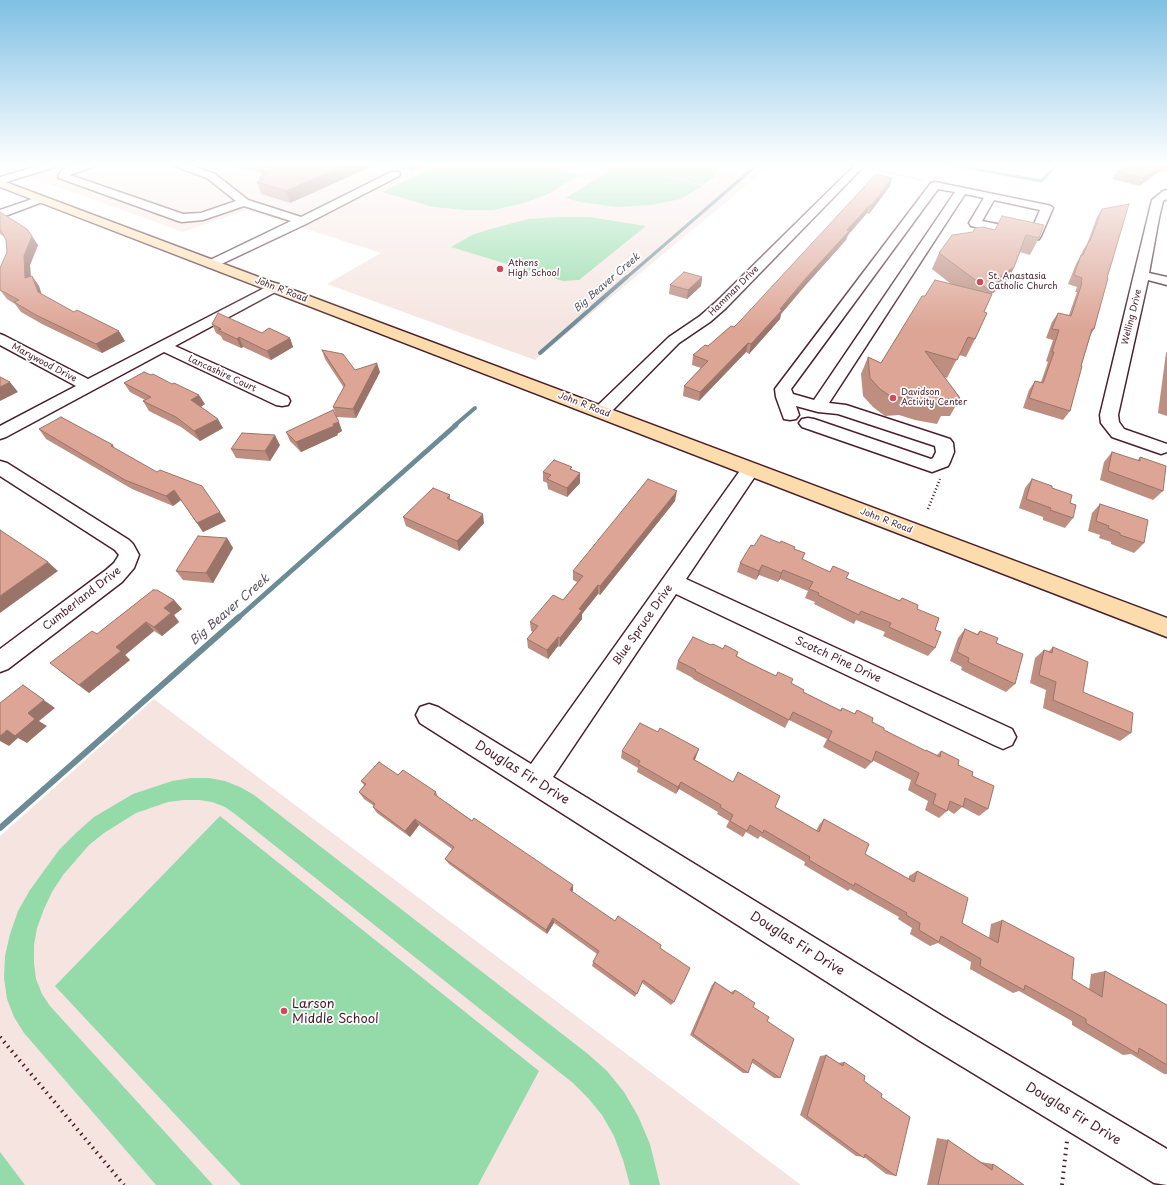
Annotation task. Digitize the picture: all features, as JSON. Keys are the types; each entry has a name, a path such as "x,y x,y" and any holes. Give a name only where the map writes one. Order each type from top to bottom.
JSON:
{"main road":[{"name":"John R Road","path":"96,219 1167,628"}],"street":[{"path":"297,219 302,221"},
{"path":"213,264 305,219"},
{"name":"Hamman Drive","path":"601,412 674,340 705,319 721,305 810,219"},
{"path":"790,415 783,389 841,341 892,267 904,227 910,219"},
{"path":"818,407 841,341 892,267 932,235 942,219"},
{"path":"966,234 977,219"},
{"path":"975,223 1035,236 1042,219"},
{"name":"Welling Drive","path":"1153,219 1110,415 1110,423 1113,429 1126,437 1161,448"},
{"path":"904,227 947,240"},
{"path":"1142,275 1167,281"},
{"path":"0,433 274,287"},
{"name":"Marywood Drive","path":"0,339 88,386"},
{"name":"Lancashire Court","path":"163,346 282,401"},
{"path":"784,397 818,407 840,408 944,444 945,452 941,462 932,466 808,423"},
{"name":"Cumberland Drive","path":"0,467 122,544 129,555 125,566 114,576 0,662"},
{"name":"Blue Spruce Drive","path":"535,780 751,469"},
{"name":"Scotch Pine Drive","path":"672,582 1003,737"},
{"name":"Douglas Fir Drive","path":"429,715 932,1029 1167,1170"}],"path":[{"path":"928,509 945,469 941,462"},
{"path":"0,1037 124,1185"},
{"path":"1062,1185 1068,1134"}],"shaded area":[{"path":"148,219 220,219 183,232"},
{"path":"276,219 705,219 535,360 327,284 381,253"},
{"name":"Larson Middle School","path":"154,699 801,1185 0,1185 0,836"}],"green space":[{"path":"527,219 604,219 646,226 579,280 563,281 451,247 474,234"},
{"path":"191,778 209,778 225,781 254,795 588,1054 607,1071 624,1092 638,1116 650,1144 660,1185 630,1185 614,1136 602,1115 573,1083 235,814 225,807 212,802 184,800 168,802 136,813 104,833 89,845 63,875 52,892 37,928 34,945 36,979 42,994 50,1006 213,1185 156,1185 24,1033 14,1017 7,999 4,978 5,956 10,934 18,911 30,890 59,850 76,833 94,817 133,794 172,781"},
{"path":"220,816 539,1071 478,1185 241,1185 55,986"},
{"path":"0,1152 25,1185 0,1185"}],"building":[{"path":"0,219 12,219 27,229 32,236 24,256 25,278 32,276 38,292 74,312 77,310 119,331 96,344 36,315 14,302 19,300 0,290 0,268 7,252 6,240 0,229"},
{"path":"834,219 857,219 847,230 849,231 780,309 782,310 751,344 748,343 700,392 684,386 708,361 693,355 705,345 708,346 731,326 734,327"},
{"path":"1000,219 1017,219 1044,225 1039,238 1026,235 1014,267 1001,276 993,293 939,253 952,235 973,232 975,228 983,227 995,230"},
{"path":"1098,219 1124,219 1094,329 1092,329 1081,366 1070,411 1029,398 1035,381 1043,383 1054,352 1052,352 1059,330 1052,329 1058,313 1071,316 1082,283 1082,278 1074,275 1081,255 1083,255"},
{"path":"684,272 702,277 688,290 670,285"},
{"path":"935,280 992,294 984,312 987,313 975,339 968,337 957,360 925,351 960,398 942,399 947,406 907,397 893,398 880,389 870,378 868,357 881,363 922,296 925,296"},
{"path":"218,313 262,333 269,328 290,338 267,351 239,337 237,339 218,330 221,329 212,324"},
{"path":"322,350 343,354 355,370 377,363 353,409 333,407 345,385"},
{"path":"144,372 151,375 153,374 172,384 174,383 199,395 191,400 218,419 194,431 176,417 143,401 151,397 124,383"},
{"path":"0,377 10,382 0,387"},
{"path":"333,410 339,422 333,424 334,426 296,442 286,432"},
{"path":"61,417 113,445 111,446 157,472 160,470 202,486 220,512 197,523 174,490 166,496 125,480 39,429"},
{"path":"242,433 275,435 265,451 231,449"},
{"path":"1112,452 1140,461 1140,457 1166,466 1163,491 1108,471"},
{"path":"554,460 572,467 570,469 580,473 567,488 547,479 551,475 543,472"},
{"path":"648,479 677,491 600,586 598,585 579,609 582,610 560,638 558,637 547,650 527,639 538,626 530,622 553,595 563,600 583,576 573,571"},
{"path":"1032,479 1072,495 1070,503 1076,505 1073,518 1050,510 1051,508 1026,499"},
{"path":"433,488 450,495 447,498 483,514 457,541 403,517"},
{"path":"1100,504 1148,520 1144,543 1120,535 1120,533 1108,528 1109,526 1096,521"},
{"path":"0,530 48,562 0,596"},
{"path":"761,535 780,543 781,541 795,547 794,549 805,553 802,559 830,572 833,566 849,573 846,578 900,601 902,598 918,605 917,609 939,618 935,630 941,632 935,648 889,627 891,623 861,611 859,615 818,595 819,593 809,589 813,582 783,570 781,573 762,565 759,571 740,563 751,545 754,546"},
{"path":"198,536 227,538 206,573 176,571"},
{"path":"153,590 157,590 174,600 164,608 171,613 154,627 146,622 116,647 121,651 79,685 50,663 92,631 97,634"},
{"path":"965,629 978,635 980,631 998,638 996,643 1023,654 1015,684 968,662 969,658 957,652"},
{"path":"693,637 723,649 725,645 738,652 736,656 776,676 778,672 793,679 791,683 804,690 803,692 841,711 842,708 855,714 857,710 873,718 872,722 884,728 884,730 926,751 940,757 941,751 959,760 958,765 973,772 972,776 994,786 988,809 965,798 963,807 950,801 947,811 933,804 936,794 915,784 919,773 876,751 872,762 828,740 832,731 793,712 789,720 695,671 696,670 678,661"},
{"path":"1053,647 1088,662 1083,692 1133,713 1131,733 1053,700 1056,682 1039,675 1044,650 1052,653"},
{"path":"23,685 44,700 28,713 35,719 15,736 7,730 0,736 0,703"},
{"path":"640,723 658,732 660,728 699,749 693,759 733,782 738,772 780,796 775,807 819,832 824,819 869,844 865,854 914,882 917,871 968,898 962,923 998,943 1002,920 1074,958 1072,979 1102,997 1105,971 1167,1005 1167,1065 1139,1048 1138,1054 1086,1023 1086,1019 1025,985 1024,990 980,966 981,959 941,936 939,942 919,930 920,923 906,915 907,913 855,883 854,886 809,860 810,857 764,830 763,833 750,825 747,831 730,821 733,815 720,807 721,805 681,782 678,787 638,764 640,761 622,751"},
{"path":"379,762 398,775 403,770 436,792 434,794 472,821 474,818 573,885 570,890 615,921 618,916 661,945 660,948 690,968 674,1002 643,980 637,994 593,962 599,951 553,918 546,930 445,859 454,847 415,819 405,831 373,807 375,804 359,792 366,784 361,781"},
{"path":"715,982 733,994 735,990 755,1003 753,1007 769,1017 767,1021 794,1039 780,1078 753,1059 748,1073 693,1034"},
{"path":"826,1055 843,1066 844,1062 865,1076 864,1081 882,1094 881,1097 910,1117 896,1176 865,1154 864,1158 807,1116"},
{"path":"948,1140 992,1170 993,1164 1024,1185 938,1185"}],"waterway":[{"name":"Big Beaver Creek","path":"626,278 694,219"},
{"name":"Big Beaver Creek","path":"540,353 627,277"},
{"name":"Big Beaver Creek","path":"454,426 475,408"},
{"name":"Big Beaver Creek","path":"238,618 456,425"},
{"name":"Big Beaver Creek","path":"0,828 239,617"}],"place":[{"name":"Athens High School","path":"500,269"},
{"name":"St. Anastasia Catholic Church","path":"980,282"},
{"name":"Davidson Activity Center","path":"893,398"},
{"name":"Larson Middle School","path":"284,1011"}]}
